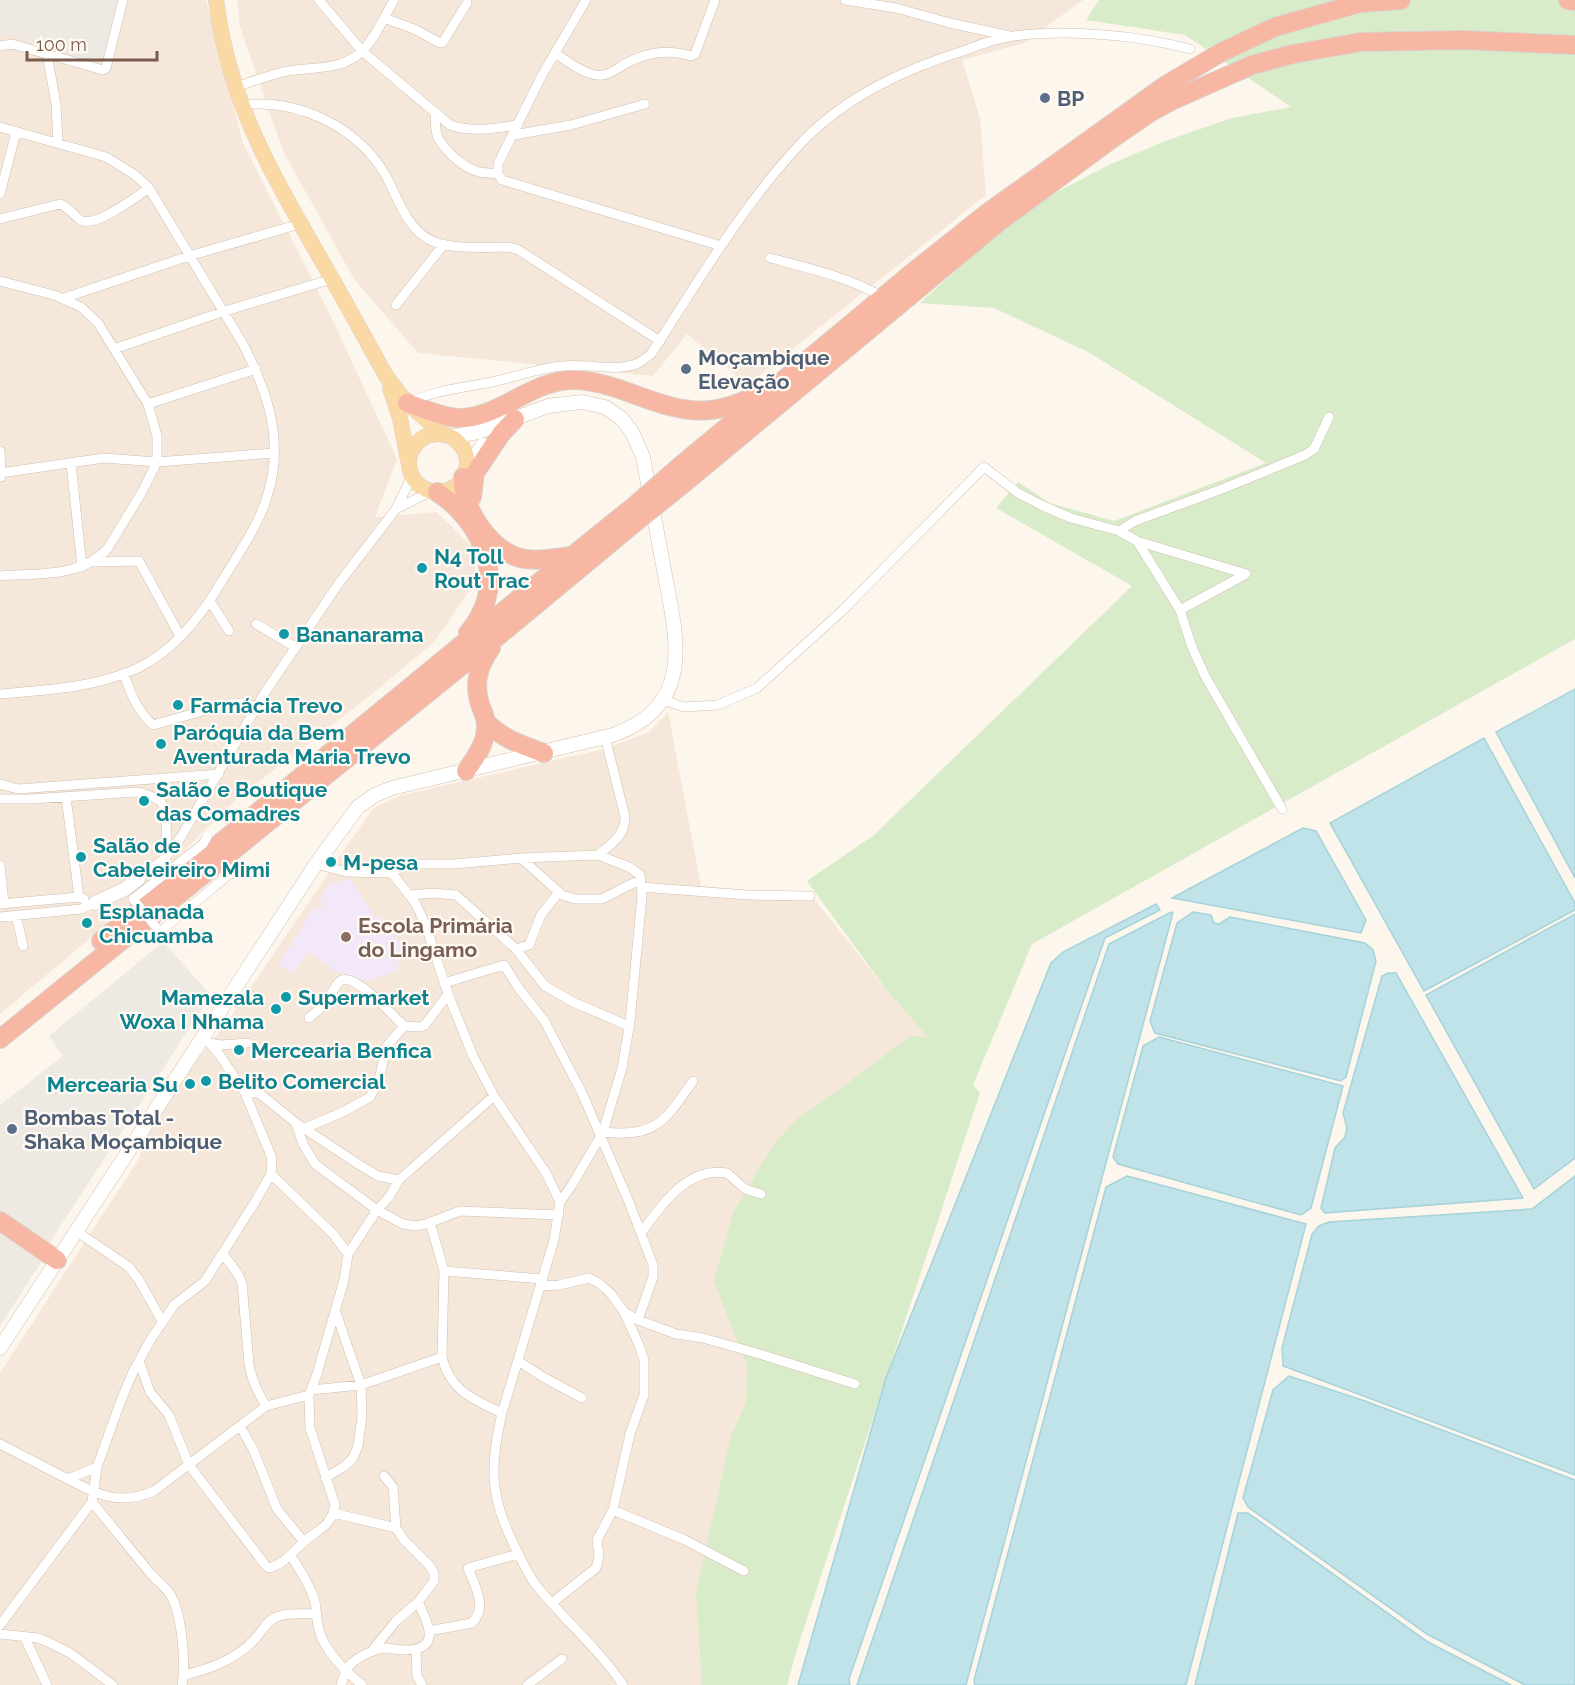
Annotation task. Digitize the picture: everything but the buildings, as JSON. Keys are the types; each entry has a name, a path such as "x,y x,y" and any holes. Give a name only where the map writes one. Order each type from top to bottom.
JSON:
{"highway":[{"path":"681,476 775,387 883,297 986,214 1090,137 1166,85 1220,53 1275,27 1360,3 1401,0"},
{"path":"1568,0 1575,1"},
{"path":"0,1039 508,628 636,513 681,476 1000,221 1151,112 1252,65 1293,54 1361,42 1462,40 1575,45"},
{"path":"404,410 465,418 483,413 556,381 575,380 606,384 667,405 692,410 718,409 741,403 775,387"},
{"path":"479,524 472,500 475,473 501,434 515,420"},
{"path":"465,473 465,495 487,536 518,558 531,560 572,556"},
{"path":"435,492 451,501 477,533 488,565 489,581 484,604 479,617 459,647"},
{"path":"0,1023 572,556 636,513"},
{"path":"508,628 484,658 477,678 479,701 487,723 499,735 544,753"},
{"path":"466,771 483,746 487,723"},
{"path":"0,1221 57,1260"}],"main road":[{"path":"216,0 226,55 235,87 262,155 404,410 410,470 418,484 435,492 452,488 482,447 515,420"},
{"path":"0,1348 206,1039 316,864 347,819 365,801 392,788 544,753 630,729 655,711 663,700 676,665 674,623 643,457 632,432 622,419 606,407 582,402 548,406 478,432 447,436 429,435 417,443 410,456 410,470"},
{"path":"404,410 457,441 466,454 465,473"},
{"path":"95,903 125,889 138,879"}],"street":[{"path":"0,46 12,44 99,70 106,68 123,0"},
{"path":"319,0 362,51 450,125 463,130 518,124"},
{"path":"235,87 282,72 337,65 349,61 362,51 394,0"},
{"path":"586,0 518,124 498,164 498,174 502,180 721,246"},
{"path":"555,53 601,76 641,56 656,52 694,55 715,0"},
{"path":"845,0 896,8 950,23 1012,36 1077,34 1123,38 1190,49"},
{"path":"896,8 902,0"},
{"path":"384,18 414,29 440,43 443,42 467,3"},
{"path":"404,410 420,397 548,368 564,365 620,368 637,364 651,354 721,246 767,182 802,141 835,112 868,91 912,69 1012,36"},
{"path":"46,54 56,104 58,143"},
{"path":"242,105 275,103 301,109 321,118 358,142 377,161 402,210 415,228 428,239 444,244 517,249 660,341"},
{"path":"513,135 571,125 645,104"},
{"path":"435,114 438,137 447,149 466,166 479,172 498,174"},
{"path":"0,127 106,157 135,175 149,188 256,369 272,414 274,453 267,497 253,530 204,611 160,655 140,667 109,680 0,694"},
{"path":"0,194 4,168 16,132"},
{"path":"0,219 60,204 68,207 79,219 87,222 103,217 149,188"},
{"path":"64,298 189,256 300,224"},
{"path":"396,305 444,244"},
{"path":"770,258 864,286 883,297"},
{"path":"114,349 222,312 332,279"},
{"path":"0,281 64,298 81,307 98,323 148,404 157,436 157,462 142,492 108,548 94,562"},
{"path":"148,404 256,369"},
{"path":"1119,531 1135,521 1305,455 1314,449 1329,417"},
{"path":"0,451 0,475 104,458 157,462 274,453"},
{"path":"71,463 82,567"},
{"path":"663,700 684,707 718,705 757,688 843,610 984,467 1018,493 1041,506 1071,518 1119,531 1137,541 1246,573 1180,610"},
{"path":"138,879 166,857 181,837 295,647 339,583 396,509 410,470"},
{"path":"396,509 435,492"},
{"path":"1137,541 1180,610 1192,647 1205,676 1282,809"},
{"path":"0,576 76,570 94,562 139,561 180,636"},
{"path":"210,602 229,631"},
{"path":"256,624 295,647"},
{"path":"124,674 133,700 141,713 153,725 231,703 244,703 257,707"},
{"path":"598,855 618,838 625,824 605,737"},
{"path":"0,784 18,789 219,774"},
{"path":"2,797 66,797 137,792 159,800 165,811 166,857"},
{"path":"66,797 79,897"},
{"path":"207,837 203,844 133,899 160,932 227,876 245,866"},
{"path":"316,864 346,872 392,873 405,864 454,864 521,858 598,855 640,874 642,896 629,1026 622,1068 601,1134 560,1202"},
{"path":"521,858 559,892 575,899 602,899 641,883 747,895 810,896"},
{"path":"0,865 2,904 79,897 95,903"},
{"path":"392,873 411,895 426,926 444,983 473,1056 494,1096 546,1173 560,1202 554,1240 502,1413 492,1474 504,1527 534,1583 596,1650 623,1685"},
{"path":"516,949 529,945 541,915 559,892"},
{"path":"411,895 432,893 456,895 516,949 546,986 559,995 629,1026"},
{"path":"0,916 81,909 95,903"},
{"path":"16,915 23,946"},
{"path":"444,983 504,965 544,1020 601,1134 654,1271 638,1320"},
{"path":"309,1018 324,1005 339,982 344,979 359,985 384,1005 404,1026 425,1025 448,994"},
{"path":"301,1126 343,1112 370,1097 378,1083 387,1046 404,1026"},
{"path":"206,1039 221,1045 248,1043"},
{"path":"0,1625 93,1497 98,1467 124,1393 162,1321 182,1297 205,1281 271,1174 272,1158 245,1093 206,1039"},
{"path":"601,1134 626,1135 642,1132 658,1124 670,1113 693,1081"},
{"path":"245,1093 259,1093 301,1126 357,1164 378,1176 399,1180"},
{"path":"139,1361 150,1392 169,1415 189,1465 266,1566 268,1568 274,1566 291,1556 304,1542 327,1524 335,1505 310,1428 310,1393 344,1280 348,1254 399,1180 494,1096"},
{"path":"301,1126 303,1144 315,1164 377,1210 403,1224 415,1226 460,1211 559,1215"},
{"path":"641,1233 673,1192 684,1184 710,1174 727,1173 745,1189 761,1194"},
{"path":"271,1174 333,1234 348,1254"},
{"path":"430,1222 444,1272 442,1357 448,1377 457,1388 470,1397 502,1413"},
{"path":"76,1231 129,1267 162,1321"},
{"path":"222,1254 238,1274 242,1283 250,1374 266,1406"},
{"path":"444,1272 559,1285 589,1278 599,1283 611,1294 624,1312 642,1353 644,1395 630,1434 613,1510 597,1540 599,1556 596,1568 552,1603"},
{"path":"325,1478 345,1466 353,1458 358,1446 363,1416 361,1385 335,1310"},
{"path":"624,1312 638,1320 676,1334 733,1346 855,1384"},
{"path":"93,1497 139,1498 154,1491 266,1406 310,1393 361,1385 442,1357"},
{"path":"518,1360 582,1398"},
{"path":"240,1426 253,1449 277,1509 304,1542"},
{"path":"0,1444 68,1479 93,1497 152,1576 169,1592 176,1606 181,1626 183,1680 217,1666 240,1652 255,1639 266,1623 276,1617 316,1614"},
{"path":"68,1479 98,1467"},
{"path":"371,1652 396,1621 418,1602 434,1581 434,1572 429,1564 404,1540 396,1528 393,1487 384,1476"},
{"path":"613,1510 685,1540 744,1571"},
{"path":"333,1513 396,1528"},
{"path":"429,1631 472,1623 479,1614 480,1607 479,1597 468,1569 518,1554"},
{"path":"291,1556 311,1591 319,1630 324,1641 346,1671 362,1685"},
{"path":"341,1685 350,1664 371,1652 383,1648 416,1650 426,1645 429,1641 429,1631 418,1602"},
{"path":"0,1634 38,1638 58,1646 114,1685"},
{"path":"24,1636 46,1685"},
{"path":"416,1650 417,1676 422,1685"},
{"path":"527,1685 562,1659"}],"shaded area":[{"path":"0,0 126,0 109,66 0,32"},
{"path":"126,0 206,0 243,143 333,321 397,459 375,517 437,512 471,546 477,580 434,642 371,695 239,797 119,914 0,1014 0,32 109,65"},
{"path":"237,0 1083,0 1024,43 962,60 980,118 986,195 747,385 687,334 653,376 418,353 354,279 283,151 240,27"},
{"path":"668,712 701,886 811,895 886,989 940,1036 778,1685 0,1685 0,1373 138,1160 151,1125 191,1067 227,1022 373,808 402,795 604,749 649,732"},
{"name":"Escola Primária do Lingamo","path":"350,879 376,918 378,916 391,929 402,946 397,971 367,981 333,970 309,951 293,973 278,965 315,906 320,909 323,904 319,900 329,884"},
{"path":"163,942 211,995 54,1236 40,1264 0,1326 0,1105 63,1056 49,1036"}],"green space":[{"path":"1099,0 1575,0 1575,639 1032,944 973,1085 980,1093 787,1685 702,1685 696,1592 731,1436 746,1403 747,1366 714,1281 733,1213 773,1145 797,1119 910,1036 928,1037 886,989 807,881 874,835 1132,586 996,508 1018,482 1050,503 1114,521 1266,463 1088,352 994,308 920,303 998,233 1047,197 1111,164 1168,140 1232,118 1291,107 1185,35 1086,20"}],"water":[{"path":"1575,689 1575,878 1496,732"},
{"path":"1484,738 1575,903 1575,910 1424,991 1330,823"},
{"path":"1303,828 1316,831 1366,920 1361,933 1172,898"},
{"path":"1156,904 1160,910 1105,938 849,1679 850,1685 798,1685 886,1378 1051,963 1063,952"},
{"path":"1193,912 1211,915 1214,923 1219,924 1230,917 1365,943 1373,950 1376,961 1346,1077 1341,1081 1155,1033 1150,1021 1177,923"},
{"path":"1173,913 966,1685 857,1685 1109,944"},
{"path":"1575,914 1575,1158 1534,1189 1426,995"},
{"path":"1396,973 1523,1198 1325,1213 1321,1208 1335,1148 1345,1137 1347,1128 1343,1113 1382,976"},
{"path":"1159,1037 1343,1086 1311,1208 1301,1215 1118,1164 1113,1157 1143,1046"},
{"path":"1127,1176 1306,1224 1186,1685 975,1685 974,1680 1106,1187"},
{"path":"1575,1176 1575,1475 1283,1366 1282,1348 1312,1234 1319,1226 1329,1222 1532,1209"},
{"path":"1289,1376 1365,1401 1575,1480 1575,1685 1525,1685 1427,1634 1248,1507 1243,1498 1273,1390"},
{"path":"1238,1513 1248,1513 1428,1642 1511,1685 1195,1685"}],"place":[{"name":"BP","path":"1045,98"},
{"name":"Moçambique Elevação","path":"686,369"},
{"name":"N4 Toll Rout Trac","path":"422,568"},
{"name":"Bananarama","path":"284,634"},
{"name":"Farmácia Trevo","path":"178,705"},
{"name":"Paróquia da Bem Aventurada Maria Trevo","path":"161,744"},
{"name":"Salão e Boutique das Comadres","path":"144,801"},
{"name":"Salão de Cabeleireiro Mimi","path":"81,857"},
{"name":"M-pesa","path":"331,862"},
{"name":"Esplanada Chicuamba","path":"87,923"},
{"name":"Escola Primária do Lingamo","path":"346,937"},
{"name":"Supermarket","path":"286,997"},
{"name":"Mamezala Woxa I Nhama","path":"276,1009"},
{"name":"Mercearia Benfica","path":"239,1050"},
{"name":"Belito Comercial","path":"206,1081"},
{"name":"Mercearia Su","path":"190,1084"},
{"name":"Bombas Total - Shaka Moçambique","path":"12,1129"}]}
